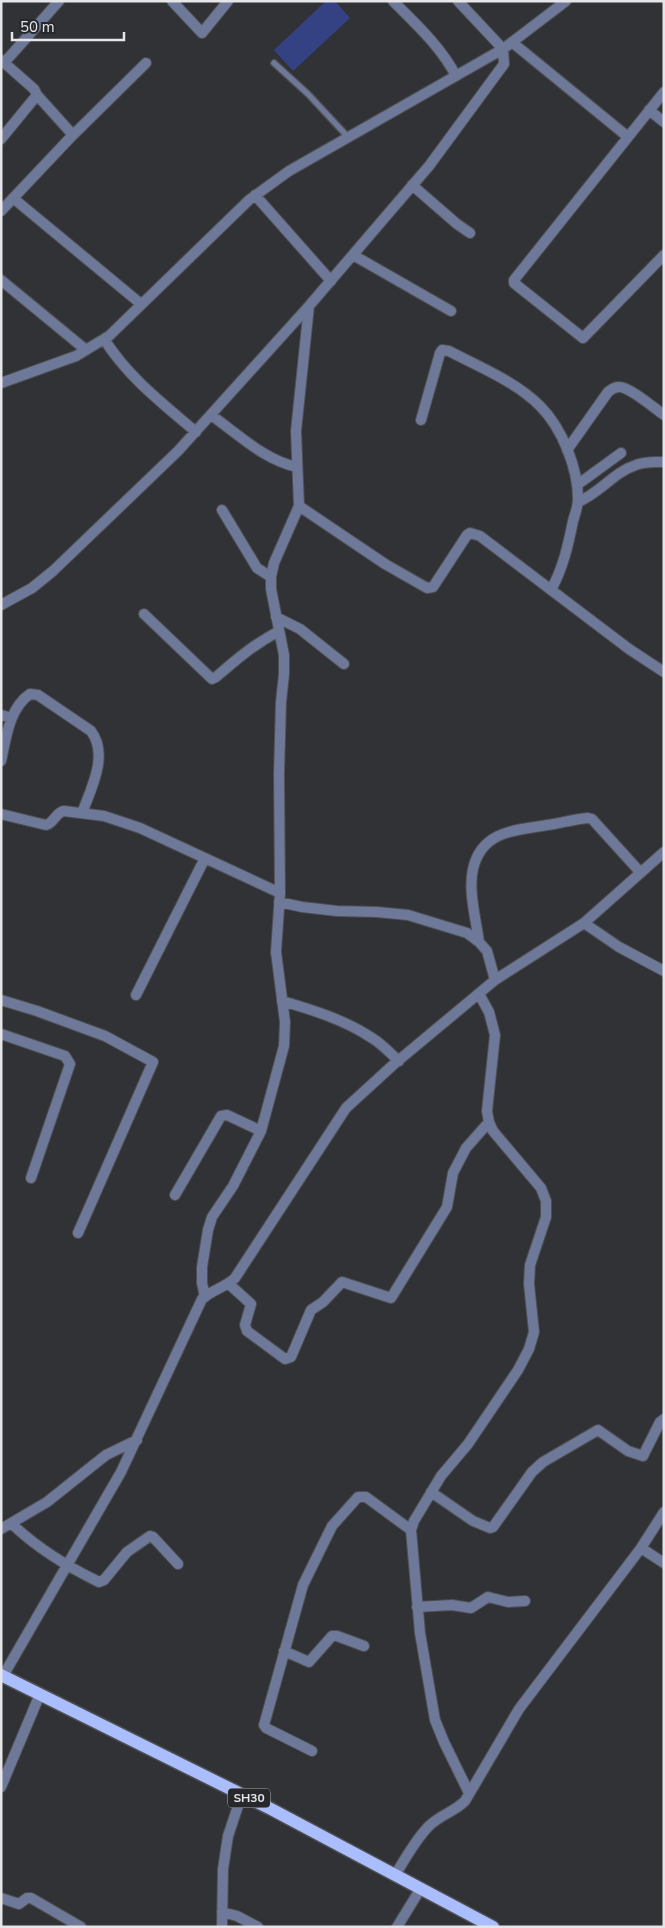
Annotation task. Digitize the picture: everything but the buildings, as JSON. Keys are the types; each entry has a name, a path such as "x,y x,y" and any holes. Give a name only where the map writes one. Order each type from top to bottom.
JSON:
{"main road":[{"name":"SH30","path":"2,1676 242,1794 493,1927"}],"street":[{"path":"59,1 3,62 34,89 37,95 73,135"},
{"path":"172,1 202,33 228,1"},
{"path":"393,1 419,26 450,64 456,76"},
{"path":"1,605 32,588 54,572 178,451 310,306 429,166 502,66 505,59 504,49 458,1"},
{"path":"1,383 76,356 104,339 255,195 289,171 504,49 566,1"},
{"path":"513,43 628,137"},
{"path":"1,211 73,135 146,63"},
{"path":"664,92 514,278 514,283 583,338 664,255"},
{"path":"1,139 37,95"},
{"path":"649,110 664,122"},
{"path":"412,185 470,233"},
{"path":"255,195 331,281"},
{"path":"13,198 141,304"},
{"path":"353,256 451,310"},
{"path":"1,280 86,350"},
{"path":"205,1297 202,1283 202,1267 212,1217 233,1186 249,1157 260,1131 284,1046 285,1022 276,952 280,898 279,774 284,655 271,589 271,577 274,563 299,506 296,431 310,306"},
{"path":"104,339 123,366 145,389 196,432"},
{"path":"421,420 442,350 448,351 514,386 540,406 558,430 567,450 577,485 578,502 565,561 551,590"},
{"path":"567,450 608,392 614,387 622,387 632,392 664,415"},
{"path":"211,415 268,456 284,464 297,466"},
{"path":"577,485 621,454"},
{"path":"578,502 590,497 635,465 644,462 664,462"},
{"path":"299,506 385,564 428,588 433,587 467,535 470,533 480,536 629,649 664,672"},
{"path":"222,510 257,568 271,577"},
{"path":"144,614 212,678 216,678 248,649 279,631"},
{"path":"276,617 300,629 344,664"},
{"path":"1,761 12,718 24,698 32,694 38,695 91,732 97,739 99,746 95,778 82,813"},
{"path":"1,715 12,718"},
{"path":"1,814 46,825 61,812 104,816 125,823 205,858 280,898 302,907 408,915 467,933 479,942 486,951 495,980"},
{"path":"479,942 472,870 477,856 492,839 515,830 588,818 592,819 640,872"},
{"path":"2,1676 122,1472 202,1299 208,1293 229,1284 235,1278 346,1108 495,980 584,923 664,852"},
{"path":"136,995 205,858"},
{"path":"584,923 619,947 664,970"},
{"path":"469,1793 435,1720 420,1633 411,1530 414,1521 441,1476 468,1444 518,1370 529,1349 534,1332 529,1284 530,1265 546,1217 546,1201 541,1188 493,1131 488,1122 487,1111 495,1035 489,1012 479,994"},
{"path":"1,1000 105,1036 154,1062 78,1233"},
{"path":"282,1001 310,1009 348,1024 374,1038 399,1061"},
{"path":"1,1034 65,1056 70,1064 30,1178"},
{"path":"175,1195 221,1116 227,1115 260,1131"},
{"path":"229,1284 251,1304 245,1325 247,1331 285,1359 291,1357 311,1310 323,1302 342,1282 391,1298 447,1207 454,1174 462,1155 488,1122"},
{"path":"431,1492 473,1521 490,1528 493,1527 532,1472 543,1462 598,1430 628,1451 643,1456 660,1422 664,1419"},
{"path":"1,1528 12,1524 47,1502 106,1455 137,1440"},
{"path":"312,1751 266,1728 264,1724 303,1585 332,1526 358,1497 366,1497 411,1530"},
{"path":"396,1875 418,1839 429,1826 437,1819 458,1808 519,1709 641,1548 664,1512"},
{"path":"12,1524 30,1541 68,1566 101,1582 127,1552 150,1536 178,1564"},
{"path":"641,1548 664,1562"},
{"path":"417,1607 452,1604 471,1608 488,1597 508,1602 525,1601"},
{"path":"284,1651 309,1662 332,1636 364,1646"},
{"path":"1,1787 40,1694"},
{"path":"222,1927 223,1869 228,1836 242,1794"},
{"path":"397,1927 421,1888"},
{"path":"1,1898 18,1904 27,1898 31,1898 81,1927"},
{"path":"222,1912 237,1916 258,1927"}],"lane":[{"path":"274,63 308,94 348,137"}]}
